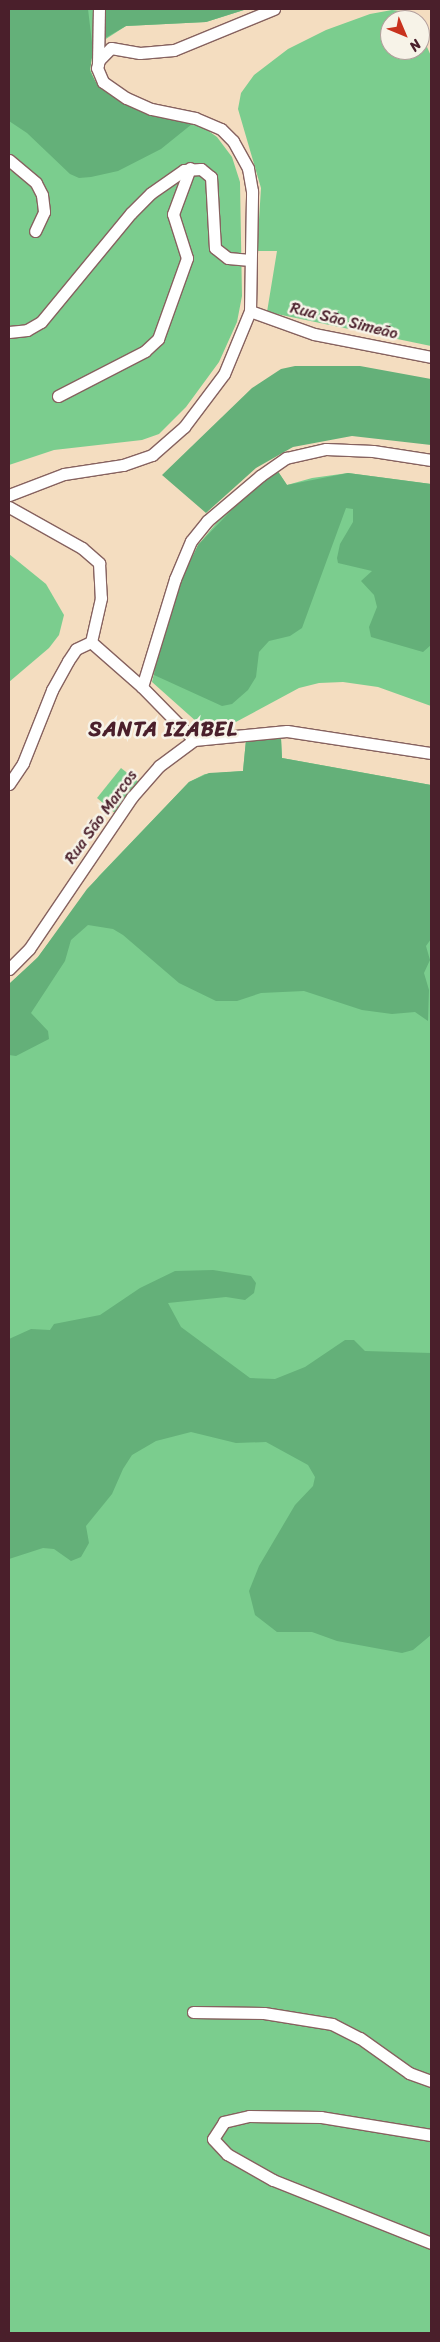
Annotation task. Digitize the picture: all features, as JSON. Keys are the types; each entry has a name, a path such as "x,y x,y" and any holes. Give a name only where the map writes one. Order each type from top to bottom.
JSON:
{"street":[{"path":"9,494 64,474 130,464 159,450 184,427 224,374 238,347 250,311 252,191 248,168 226,132 205,121 151,109 126,98 103,82 98,64 99,9"},
{"path":"98,64 111,48 140,53 174,50 274,9"},
{"path":"9,160 36,183 42,195 44,212 35,231"},
{"path":"9,332 28,330 41,322 144,200 180,172 190,168 201,169 211,177 215,248 228,258 250,260"},
{"path":"58,396 145,351 158,339 186,264 185,248 173,214 190,168"},
{"name":"Rua São Simeão","path":"250,311 314,334 431,357"},
{"path":"142,687 174,579 191,541 207,521 260,476 286,458 326,449 373,451 431,460"},
{"path":"9,507 82,548 99,563 102,598 91,642 76,650 68,660 52,690 23,763 9,784"},
{"path":"91,642 142,687 194,740 287,731 431,754"},
{"name":"Rua São Marcos","path":"9,969 29,949 132,797 159,766 194,740"},
{"path":"193,2012 264,2013 332,2024 360,2038 409,2073 431,2081"},
{"path":"431,2135 321,2117 248,2116 224,2122 213,2139 227,2154 273,2180 431,2243"}],"green space":[{"path":"9,9 247,9 206,22 126,26 95,46 89,66 95,82 104,91 153,116 203,127 217,137 232,157 240,182 242,296 237,322 219,362 186,407 159,434 142,440 54,450 9,465"},
{"path":"9,9 88,9 93,51 90,71 98,86 153,116 192,124 161,149 118,171 79,178 70,174 27,133 9,121"},
{"path":"103,9 247,9 206,22 126,26 100,41"},
{"path":"380,12 380,60 430,60 430,54 431,56 431,346 267,312 277,251 257,251 261,188 238,109 241,93 254,75 288,49 326,30"},
{"path":"295,366 360,366 431,379 431,445 352,436 293,447 256,468 206,513 162,475 252,388 281,369"},
{"path":"277,470 287,485 312,478 348,473 431,484 431,706 378,687 343,682 319,683 299,688 234,723 207,731 152,682 157,659 198,545 218,521"},
{"path":"277,470 287,485 348,473 431,484 431,645 423,652 371,637 369,627 377,607 374,595 361,581 372,571 338,563 337,558 340,544 353,522 353,509 346,508 302,628 290,636 269,641 259,652 256,677 248,690 232,704 222,706 154,675 157,659 181,579 198,545 248,493"},
{"path":"9,554 46,584 64,615 59,635 49,648 9,682"},
{"path":"281,738 282,758 431,785 431,2333 9,2333 9,984 35,961 99,876 189,782 205,774 243,771 246,740"},
{"path":"281,738 282,758 431,785 431,939 426,946 430,960 424,973 429,990 428,1021 415,1012 392,1014 362,1010 304,991 261,993 237,1001 216,1001 179,983 123,935 113,929 88,925 71,940 65,961 31,1013 48,1031 49,1039 16,1056 9,1055 9,984 38,957 87,889 189,782 209,773 243,771 246,740"},
{"path":"121,768 140,783 116,814 97,798"},
{"path":"213,1270 251,1276 256,1283 254,1293 245,1300 226,1297 168,1303 181,1327 250,1378 275,1379 305,1367 345,1340 354,1340 365,1351 431,1353 431,1635 413,1650 402,1653 337,1641 312,1632 277,1632 255,1615 249,1591 259,1566 295,1505 313,1486 315,1477 308,1465 266,1442 236,1443 191,1432 156,1441 132,1455 123,1469 112,1494 86,1526 89,1543 81,1557 71,1561 54,1549 43,1548 9,1559 9,1339 31,1329 50,1330 54,1324 100,1315 140,1288 175,1271"}],"district":[{"name":"SANTA IZABEL","path":"163,729"}]}
